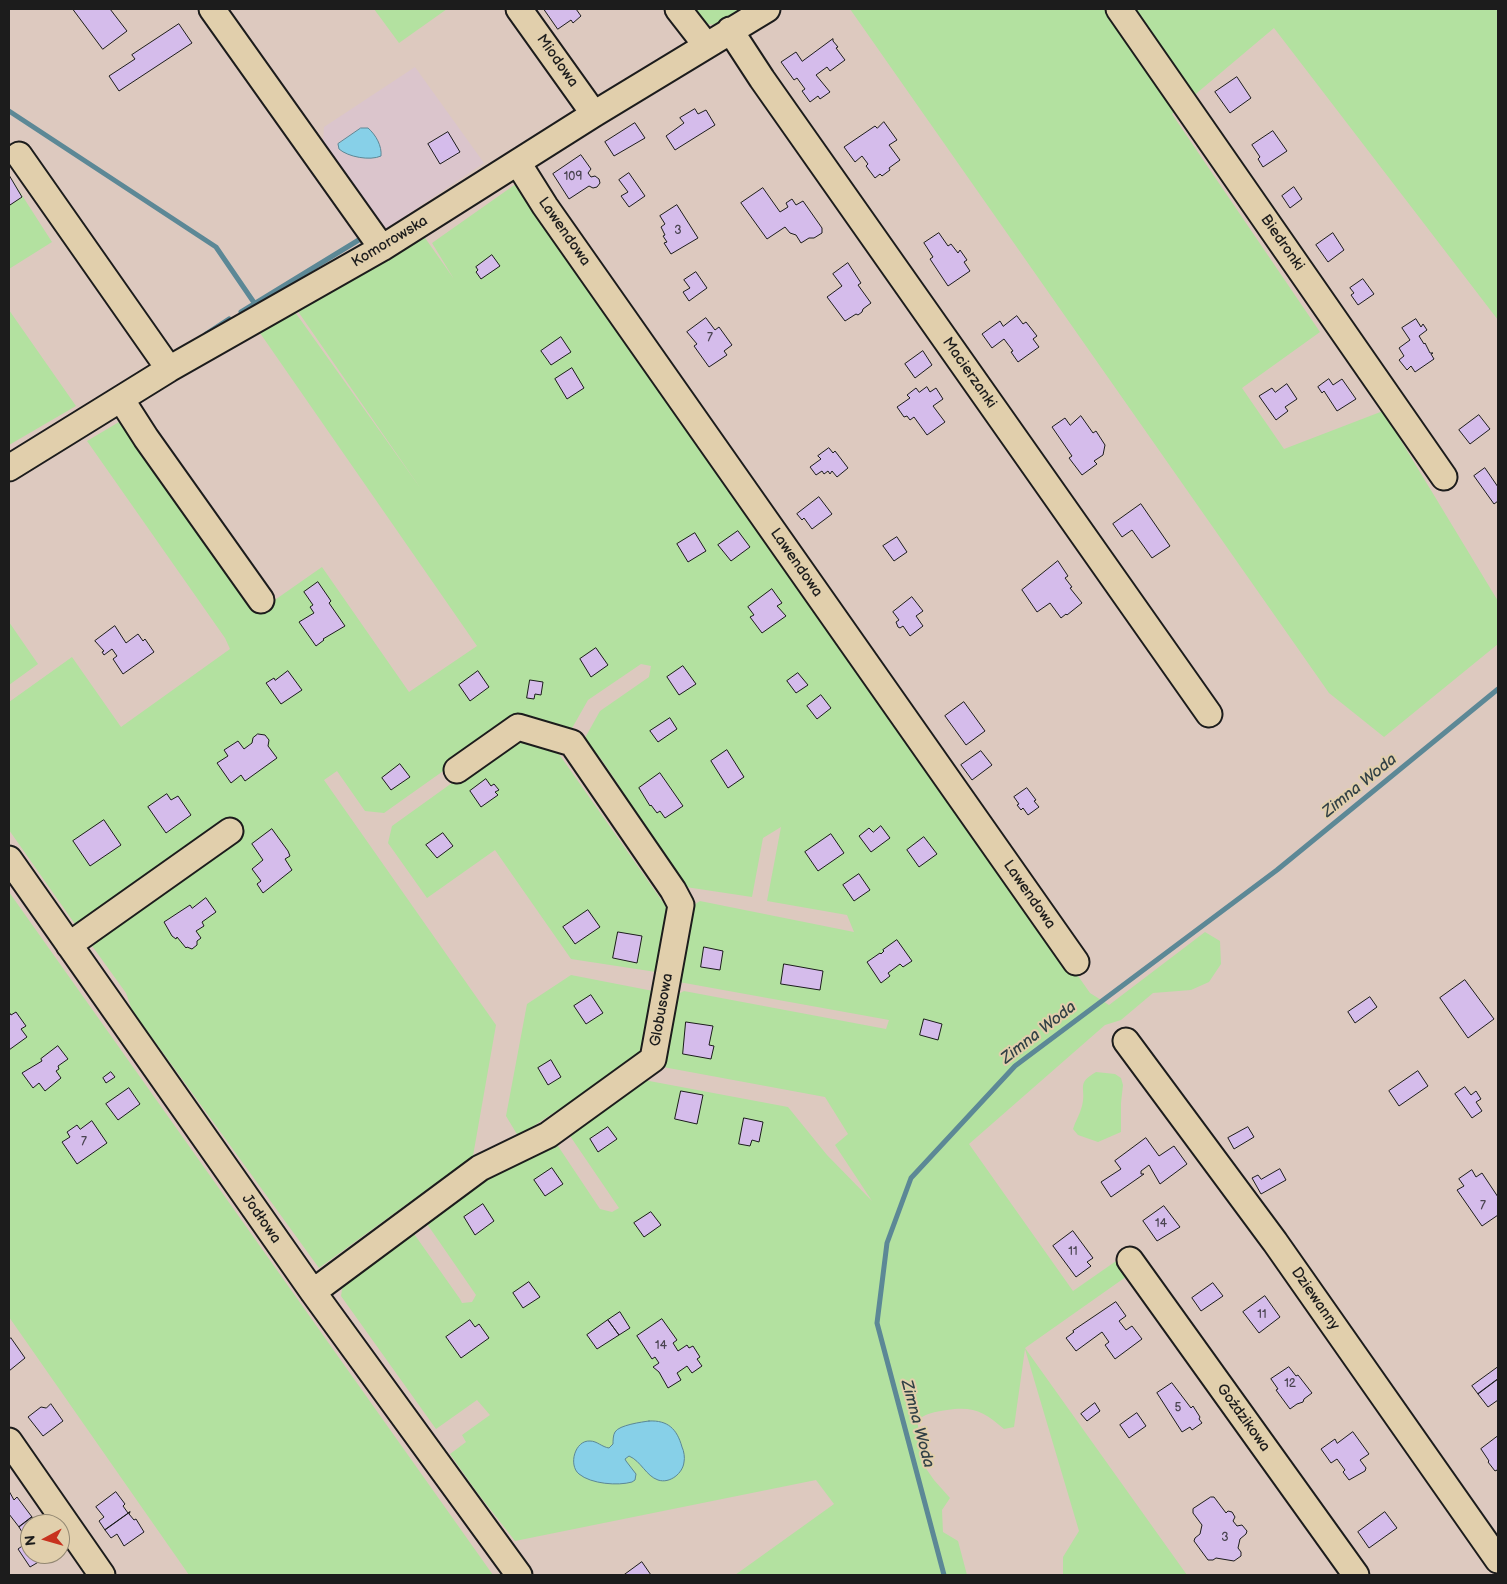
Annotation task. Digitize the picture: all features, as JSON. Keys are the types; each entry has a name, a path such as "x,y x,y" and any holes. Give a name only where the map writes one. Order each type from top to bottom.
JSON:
{"street":[{"path":"212,9 382,248"},
{"name":"Miodowa","path":"519,9 594,114"},
{"path":"678,9 706,45"},
{"name":"Komorowska","path":"9,468 170,369 382,248 594,114 767,9"},
{"name":"Biedronki","path":"1119,9 1444,477"},
{"name":"Macierzanki","path":"730,30 762,79 1209,714"},
{"path":"19,155 170,369"},
{"name":"Lawendowa","path":"518,163 545,206 1076,962"},
{"path":"121,399 146,438 261,600"},
{"name":"Globusowa","path":"313,1292 480,1168 548,1135 653,1059 681,905 673,890 572,743 518,727 457,770"},
{"path":"69,945 230,831"},
{"name":"Jodłowa","path":"9,859 313,1292 519,1575"},
{"name":"Dziewanny","path":"1126,1041 1275,1242 1498,1560"},
{"name":"Goździkowa","path":"1130,1260 1356,1575"},
{"path":"9,1441 102,1575"}],"shaded area":[{"path":"415,67 484,163 380,233 322,154 324,127"}],"green space":[{"path":"374,9 447,9 399,43"},
{"path":"687,9 741,9 716,25 697,23"},
{"path":"850,9 1498,9 1498,320 1274,28 1172,114 1320,332 1242,388 1284,449 1383,411 1498,601 1498,644 1384,737 1329,693"},
{"path":"9,175 52,242 9,269"},
{"path":"520,181 1090,993 1109,1005 1205,932 1220,941 1221,964 1209,982 1191,990 1153,993 1121,1020 1105,1025 969,1144 1073,1291 1119,1259 1130,1274 1025,1348 1187,1575 1063,1575 1063,1557 1079,1531 1025,1349 1014,1427 1004,1429 984,1414 964,1409 934,1412 917,1420 925,1467 950,1498 942,1510 943,1532 958,1541 967,1575 735,1575 834,1504 816,1480 515,1541 450,1454 466,1442 462,1435 490,1415 477,1400 436,1429 341,1296 344,1277 412,1231 462,1303 472,1302 476,1295 425,1221 488,1175 556,1143 600,1209 612,1212 619,1208 568,1133 644,1080 788,1107 827,1155 872,1201 835,1145 848,1134 825,1097 663,1067 676,995 684,991 886,1029 889,1020 679,982 692,906 700,901 854,932 847,915 767,901 781,827 763,838 752,897 679,886 617,790 620,787 599,756 593,760 581,745 600,711 649,677 651,666 641,664 588,700 571,730 518,718 384,813 365,811 337,771 324,780 496,1025 473,1156 319,1268 132,1010 126,993 90,943 243,836 231,817 77,927 9,830 9,702 72,657 121,727 230,649 225,638 87,441 124,419 259,611 322,567 409,692 477,646 260,333 295,312 421,489 297,310 423,235 454,279 432,243"},
{"path":"9,310 76,406 9,445"},
{"path":"9,622 38,664 9,685"},
{"path":"531,737 552,744 667,908 656,972 571,959 495,850 427,898 388,843 392,826 509,742"},
{"path":"9,892 493,1575 189,1575 9,1317"},
{"path":"571,975 653,991 641,1056 518,1136 506,1116 527,1004"},
{"path":"1096,1072 1115,1074 1121,1078 1123,1085 1121,1132 1098,1142 1078,1135 1073,1129 1082,1106 1084,1083"}],"water":[{"path":"361,128 368,128 374,134 378,141 381,156 371,158 359,157 339,149 338,144"},
{"path":"649,1421 661,1422 671,1427 680,1441 684,1459 681,1470 675,1477 663,1481 658,1480 629,1456 625,1459 636,1474 635,1480 632,1482 612,1484 597,1482 584,1477 576,1470 574,1459 580,1444 593,1441 609,1448 613,1444 615,1432 621,1427"}],"building":[{"path":"73,9 110,9 127,31 103,49"},
{"path":"544,9 576,9 581,16 573,23 571,20 558,29"},
{"path":"179,24 192,43 119,91 109,76 135,59 132,55"},
{"path":"833,39 838,47 836,48 845,60 830,71 827,67 816,75 830,92 820,99 818,96 810,102 802,91 805,89 797,78 794,80 781,62 796,52 802,61"},
{"path":"1237,77 1251,98 1230,113 1215,92"},
{"path":"695,109 698,114 706,110 715,125 675,150 666,136 684,123 680,118"},
{"path":"884,122 897,140 889,145 900,160 882,176 880,174 875,178 866,166 868,164 862,156 855,162 844,147"},
{"path":"635,123 645,138 614,156 605,142"},
{"path":"1273,131 1287,151 1263,167 1258,159 1260,157 1252,145"},
{"path":"448,132 460,152 440,164 428,144"},
{"path":"581,155 591,169 588,173 591,177 595,176 599,179 600,183 597,187 589,186 569,199 553,174"},
{"path":"629,173 645,196 629,207 621,196 628,192 619,180"},
{"path":"9,175 22,197 10,205 9,203"},
{"path":"1294,187 1302,199 1290,208 1282,196"},
{"path":"763,188 780,212 788,207 786,203 792,199 796,205 803,201 822,228 822,233 801,243 796,235 790,233 785,227 767,239 741,203"},
{"path":"677,205 698,238 671,254 664,243 667,242 661,227 665,224 660,216"},
{"path":"939,233 948,246 951,244 958,253 960,250 967,260 964,262 970,271 948,286 930,259 933,257 924,243"},
{"path":"1333,233 1344,250 1328,262 1316,245"},
{"path":"492,255 500,266 481,279 476,272 478,270 476,267"},
{"path":"848,263 861,283 858,285 871,303 858,315 856,314 845,321 827,297 842,286 833,274"},
{"path":"696,272 707,288 689,301 683,292 690,288 684,280"},
{"path":"1363,279 1374,294 1358,305 1351,295 1354,293 1350,288"},
{"path":"1017,316 1023,324 1026,322 1037,336 1033,339 1039,347 1018,362 1004,339 992,348 982,334 1000,321 1003,326"},
{"path":"706,318 715,330 719,327 732,345 724,351 727,355 709,367 694,346 697,344 687,332"},
{"path":"1416,319 1421,327 1423,324 1427,330 1419,336 1430,353 1433,353 1431,354 1434,359 1415,372 1411,366 1407,370 1399,360 1404,356 1399,348 1410,340 1402,328"},
{"path":"561,337 571,352 551,365 541,351"},
{"path":"923,351 932,365 915,378 905,364"},
{"path":"572,368 584,388 567,399 555,379"},
{"path":"1329,379 1333,385 1342,379 1356,399 1337,411 1324,391 1322,393 1318,387"},
{"path":"1287,384 1297,399 1285,407 1288,411 1276,420 1259,396 1272,388 1275,392"},
{"path":"927,387 930,392 936,388 943,399 933,406 945,422 927,435 914,417 910,420 907,416 904,417 897,407 910,398 907,395 916,388 919,392"},
{"path":"1479,415 1490,429 1470,444 1459,430"},
{"path":"1081,416 1093,433 1096,431 1105,445 1103,455 1094,461 1097,464 1082,475 1069,458 1072,456 1052,427 1065,418 1070,425"},
{"path":"829,448 833,453 835,451 848,468 837,477 832,471 830,474 828,471 824,474 822,471 816,475 810,467 821,459 818,456"},
{"path":"1485,468 1498,487 1498,501 1494,504 1474,476"},
{"path":"819,497 832,514 812,529 804,518 802,520 797,514"},
{"path":"1141,504 1170,546 1152,558 1132,530 1122,537 1113,524"},
{"path":"738,531 750,547 731,561 718,545"},
{"path":"695,533 706,551 688,562 677,544"},
{"path":"897,537 907,552 894,561 883,546"},
{"path":"1058,561 1068,576 1065,578 1072,587 1070,588 1082,603 1061,618 1050,603 1037,612 1022,590"},
{"path":"318,582 331,601 329,603 345,626 323,639 316,646 299,622 314,613 310,607 313,605 304,592"},
{"path":"772,589 782,603 777,606 786,616 762,633 750,617 754,615 748,607"},
{"path":"912,597 923,611 916,616 923,626 910,636 903,626 898,627 896,622 899,620 893,612"},
{"path":"115,626 126,643 138,634 143,641 145,639 154,652 123,674 113,659 117,656 112,649 104,655 102,652 104,651 95,641"},
{"path":"596,648 608,665 591,677 580,659"},
{"path":"683,666 696,684 679,695 667,677"},
{"path":"288,671 302,690 281,704 266,683 274,678 275,680"},
{"path":"478,671 489,687 470,701 459,685"},
{"path":"798,673 808,685 796,693 787,681"},
{"path":"530,680 543,682 541,695 535,694 534,699 527,698"},
{"path":"821,695 831,708 817,719 807,706"},
{"path":"964,702 985,731 966,745 945,716"},
{"path":"670,718 677,729 658,742 650,731"},
{"path":"258,734 265,735 269,740 268,746 277,758 245,781 241,775 231,783 217,763 228,756 224,750 238,741 244,749 252,743 253,738"},
{"path":"727,750 744,777 728,788 711,761"},
{"path":"981,751 992,765 972,780 961,765"},
{"path":"400,764 410,777 391,790 382,778"},
{"path":"660,773 683,806 665,818 660,811 657,813 650,806 639,788"},
{"path":"486,779 491,786 494,784 499,790 495,792 498,795 481,807 470,791"},
{"path":"1027,788 1039,807 1028,815 1023,808 1021,810 1017,805 1019,804 1014,797"},
{"path":"167,794 171,800 178,796 191,815 166,833 148,807"},
{"path":"104,820 121,845 90,866 73,841"},
{"path":"881,826 890,838 871,852 859,836 869,828 873,832"},
{"path":"272,829 288,851 290,856 285,859 292,870 263,893 257,884 261,881 252,869 263,860 252,844"},
{"path":"443,833 453,846 437,858 426,845"},
{"path":"831,834 844,853 818,871 805,852"},
{"path":"924,837 937,854 919,867 907,850"},
{"path":"859,874 870,890 854,901 843,885"},
{"path":"206,898 216,912 202,922 204,926 196,931 201,938 197,941 197,945 192,949 186,948 177,937 176,939 172,936 164,922 190,905 192,908"},
{"path":"588,910 600,927 575,944 563,927"},
{"path":"618,932 642,936 637,963 613,958"},
{"path":"897,940 912,961 903,967 900,964 888,973 890,976 881,983 867,962 881,954 883,950"},
{"path":"704,947 723,951 720,970 701,967"},
{"path":"784,964 823,971 820,990 781,984"},
{"path":"1465,980 1494,1019 1468,1038 1440,998"},
{"path":"591,995 603,1013 586,1024 574,1006"},
{"path":"1370,997 1377,1007 1355,1023 1348,1012"},
{"path":"9,1012 11,1015 16,1012 26,1026 21,1029 27,1037 9,1050"},
{"path":"924,1019 942,1024 938,1040 920,1035"},
{"path":"686,1022 713,1026 709,1045 714,1046 711,1059 683,1054"},
{"path":"58,1046 68,1059 58,1066 59,1069 56,1071 61,1078 45,1091 39,1083 33,1088 22,1073 42,1061 41,1059"},
{"path":"551,1060 561,1077 548,1085 538,1068"},
{"path":"1418,1071 1428,1086 1399,1106 1389,1091"},
{"path":"111,1072 115,1077 106,1083 103,1078"},
{"path":"1465,1087 1471,1095 1476,1091 1481,1099 1476,1102 1482,1111 1472,1118 1455,1094"},
{"path":"129,1088 140,1104 118,1120 106,1104"},
{"path":"681,1091 703,1095 697,1124 675,1119"},
{"path":"744,1118 763,1122 759,1142 752,1140 750,1146 739,1144"},
{"path":"92,1121 107,1143 77,1164 62,1142 70,1137 67,1132 77,1125 80,1129"},
{"path":"608,1127 617,1139 598,1152 590,1139"},
{"path":"1248,1127 1254,1137 1234,1149 1228,1138"},
{"path":"1146,1138 1159,1156 1174,1146 1187,1164 1160,1184 1149,1165 1141,1171 1141,1174 1144,1174 1111,1197 1101,1182 1121,1169 1115,1161"},
{"path":"552,1168 563,1184 545,1196 534,1180"},
{"path":"1280,1169 1286,1180 1261,1194 1252,1178 1258,1175 1261,1179"},
{"path":"1472,1170 1476,1177 1482,1173 1498,1197 1498,1215 1482,1226 1457,1190 1464,1186 1459,1179"},
{"path":"483,1204 494,1221 475,1235 464,1217"},
{"path":"1164,1206 1180,1227 1157,1241 1143,1221"},
{"path":"651,1212 661,1225 644,1237 634,1223"},
{"path":"1073,1231 1093,1258 1087,1262 1091,1266 1076,1277 1053,1246"},
{"path":"529,1282 540,1297 523,1308 513,1293"},
{"path":"1213,1283 1223,1296 1201,1311 1192,1298"},
{"path":"1265,1296 1280,1317 1259,1333 1243,1312"},
{"path":"1116,1302 1126,1316 1119,1321 1126,1330 1132,1326 1142,1339 1115,1359 1105,1345 1109,1342 1102,1332 1076,1351 1066,1338 1073,1331"},
{"path":"620,1312 630,1328 619,1335 608,1320"},
{"path":"662,1319 677,1340 673,1343 678,1351 687,1345 689,1348 693,1346 700,1357 697,1359 702,1366 692,1373 687,1366 677,1373 681,1380 668,1388 659,1372 653,1367 659,1363 655,1357 652,1359 637,1336"},
{"path":"470,1320 475,1327 479,1324 489,1338 461,1358 446,1337"},
{"path":"608,1320 619,1335 597,1349 587,1335"},
{"path":"11,1338 25,1358 9,1371 9,1340"},
{"path":"1289,1367 1312,1393 1303,1402 1290,1409 1276,1390 1278,1389 1271,1379"},
{"path":"1498,1367 1498,1379 1478,1394 1472,1386"},
{"path":"1498,1379 1498,1400 1488,1407 1478,1394"},
{"path":"1172,1383 1191,1408 1193,1406 1200,1417 1199,1419 1202,1423 1192,1430 1190,1427 1182,1432 1157,1393"},
{"path":"1095,1403 1100,1411 1087,1421 1081,1414"},
{"path":"51,1404 63,1421 43,1436 28,1417 41,1407 46,1408"},
{"path":"1137,1413 1146,1426 1129,1438 1120,1425"},
{"path":"1353,1432 1369,1454 1360,1460 1366,1468 1365,1471 1349,1480 1337,1459 1331,1463 1321,1449 1335,1439 1337,1443"},
{"path":"1498,1436 1498,1473 1488,1462 1481,1449"},
{"path":"9,1491 14,1500 17,1497 30,1514 20,1514 19,1527 9,1514"},
{"path":"116,1492 125,1504 123,1506 128,1513 130,1512 105,1530 99,1521 104,1517 96,1507"},
{"path":"1214,1497 1226,1513 1228,1511 1232,1512 1235,1517 1233,1521 1237,1526 1242,1525 1247,1531 1240,1539 1238,1548 1241,1556 1234,1561 1216,1558 1208,1560 1194,1541 1200,1534 1202,1525 1193,1513 1193,1509"},
{"path":"130,1512 129,1514 134,1520 136,1519 144,1532 124,1546 117,1534 111,1538 105,1530"},
{"path":"1385,1512 1397,1528 1369,1548 1358,1532"},
{"path":"642,1562 651,1575 624,1575"}],"waterway":[{"path":"9,111 216,247 255,304"},
{"path":"241,312 362,238"},
{"path":"206,334 229,319"},
{"name":"Zimna Woda","path":"944,1575 877,1323 887,1243 911,1178 1015,1066 1277,870 1498,689"}]}
